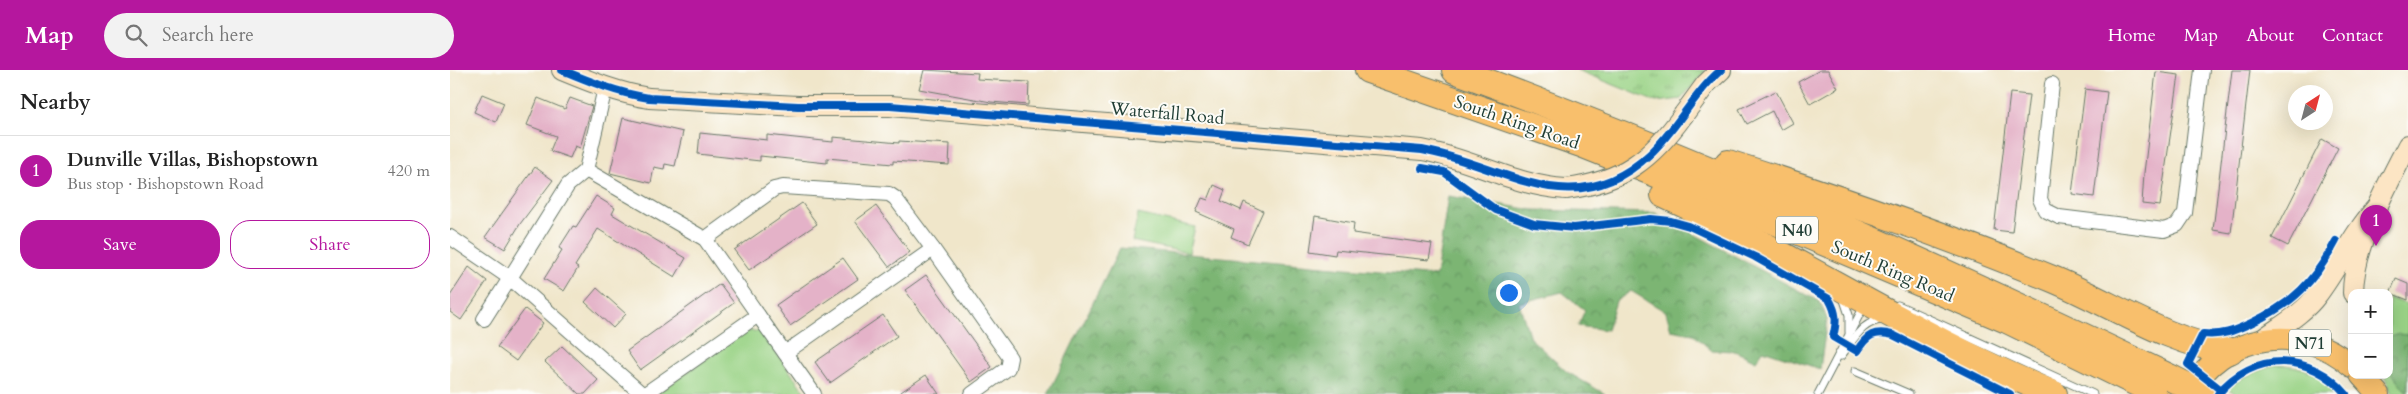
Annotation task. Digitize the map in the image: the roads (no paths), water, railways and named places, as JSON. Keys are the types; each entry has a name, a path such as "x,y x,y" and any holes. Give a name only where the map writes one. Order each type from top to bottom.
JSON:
{"highway":[{"name":"South Ring Road","path":"1368,70 1581,144 1769,218 2169,390 2203,394"},
{"name":"South Ring Road","path":"1455,70 1564,110 1965,282 2169,390"},
{"path":"1425,91 1710,216 1835,283 1899,312 2007,375 2054,394"},
{"path":"1564,110 1847,200 2057,281 2192,343 2230,351"}],"main road":[{"name":"N71","path":"2169,390 2202,374 2230,351 2263,339 2284,338 2304,340 2323,347 2348,363"},
{"path":"2366,379 2376,387"}],"street":[{"name":"Waterfall Road","path":"562,70 626,95 649,98 798,106 890,106 1422,150 1456,157 1525,183 1547,188 1566,189 1600,183 1628,170 1660,144 1706,84 1721,70"},
{"path":"2052,84 2040,198 2045,210 2059,217 2164,230 2177,224 2185,213 2202,70"},
{"path":"484,319 568,185 586,170 605,88"},
{"path":"2353,289 2356,264 2378,206 2408,145"},
{"path":"586,170 705,239 814,394"},
{"path":"705,239 774,189 783,187 889,194 896,198 1010,358 1008,368 972,394"},
{"path":"2263,339 2316,297 2362,223 2378,206"},
{"path":"450,237 510,278 643,394 758,315"},
{"path":"785,353 933,249"}],"lane":[{"path":"1835,283 1845,299 1849,315 1849,332"},
{"path":"1818,394 1837,360 1849,332 1876,301"},
{"path":"1837,360 1860,331 1870,323 1899,312 1936,320 2093,394"},
{"path":"1855,371 1909,394"}],"place":[{"name":"Dunville Villas, Bishopstown","path":"2376,246"}]}
